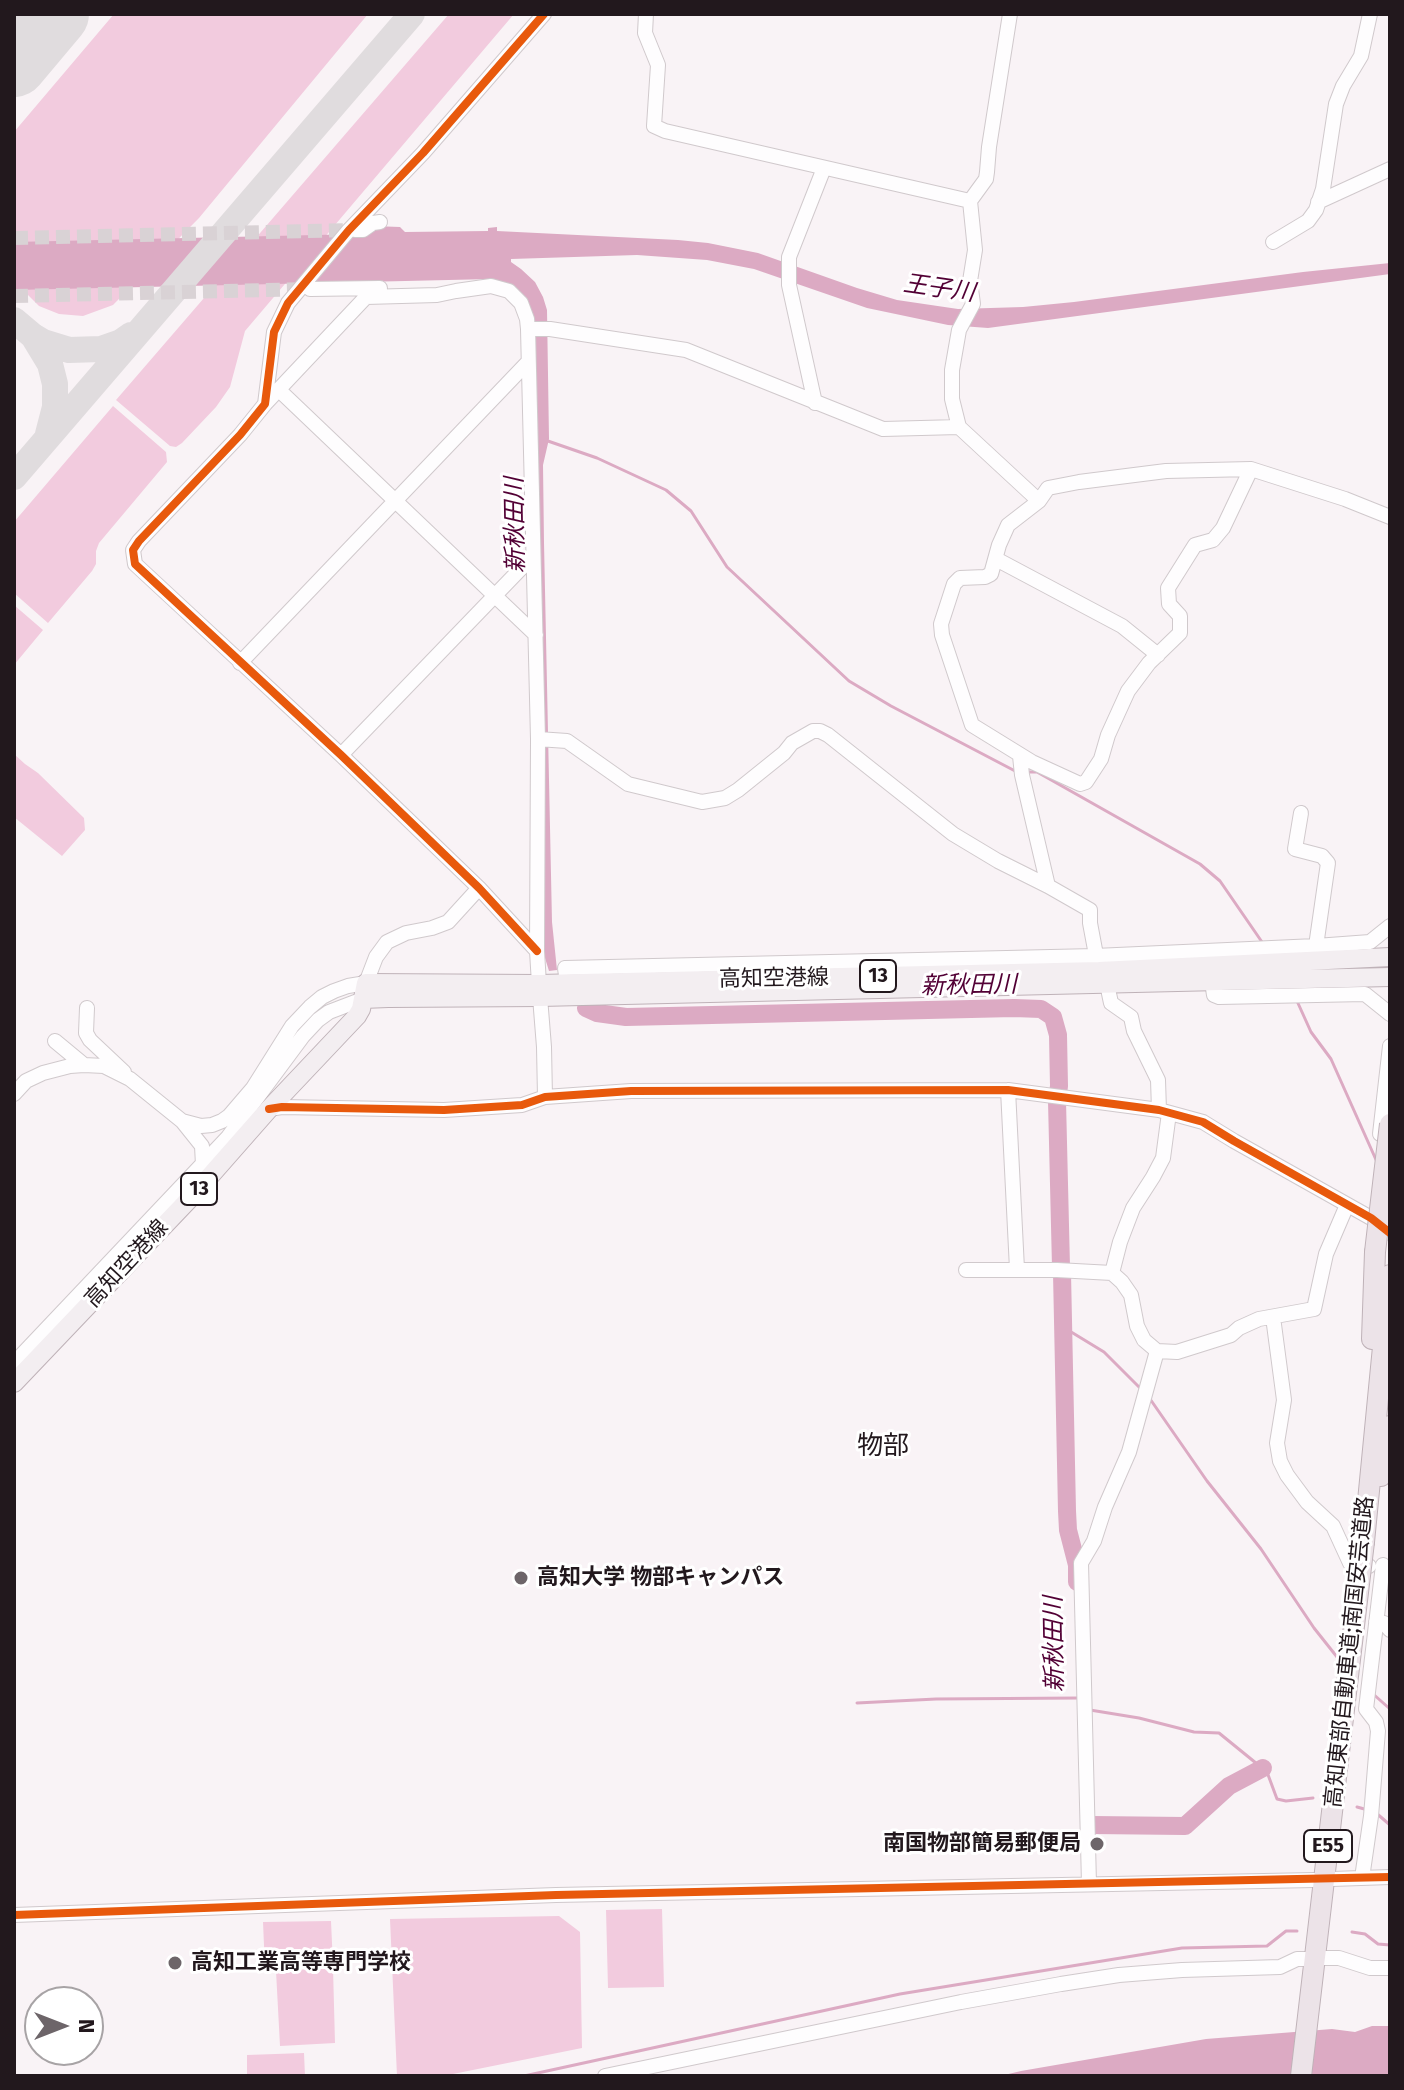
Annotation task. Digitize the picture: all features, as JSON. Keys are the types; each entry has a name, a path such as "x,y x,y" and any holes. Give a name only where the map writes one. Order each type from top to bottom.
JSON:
{"highway":[{"path":"1372,1451 1371,1343 1375,1252 1390,1124"},
{"name":"高知東部自動車道;南国安芸道路","path":"1301,2076 1364,1542 1390,1275"},
{"path":"1364,1542 1380,1483 1390,1426"}],"main road":[{"name":"高知空港線","path":"14,1383 196,1192 357,1016 364,991 379,998 1390,957"},
{"name":"高知空港線","path":"540,991 567,983 1101,970 1212,982 1390,977"}],"street":[{"path":"265,404 274,332 288,303 349,230 423,153 544,14"},
{"path":"646,14 645,33 658,65 654,126 970,201"},
{"path":"1010,14 986,179 970,201 975,250 970,281 973,304 959,330 952,370 952,399 959,427 1039,501"},
{"path":"1273,242 1308,221 1316,210 1323,189 1336,104 1361,56 1370,14"},
{"path":"815,403 789,285 789,257 824,168"},
{"path":"1318,202 1390,169"},
{"path":"355,230 363,230 380,222"},
{"path":"537,951 479,888 341,755 135,564 133,550 139,541 366,297 437,295 491,286 509,291 521,303 527,319 533,556 542,739 537,951 545,1097"},
{"path":"310,289 426,287 456,291"},
{"path":"529,329 550,329 686,350 883,429 959,427"},
{"path":"240,663 528,362"},
{"path":"279,390 536,635"},
{"path":"1251,469 1223,528 1213,540 1195,545 1168,588 1169,604 1180,616 1180,633 1149,663 1128,691 1101,759 1086,782 1080,784 1020,756 972,725 941,624 957,580 989,576 1008,525 1039,501 1048,488 1166,471 1251,469 1390,517"},
{"path":"341,755 533,556"},
{"path":"996,559 1122,626 1158,655"},
{"path":"542,739 567,741 628,784 702,802 725,798 760,773 792,743 813,731 820,731 953,834 1090,910 1101,970 1111,1003 1131,1017 1134,1031 1158,1080 1164,1112 1163,1158 1131,1212 1112,1273"},
{"path":"1020,756 1048,886"},
{"path":"1301,813 1295,849 1322,856 1328,863 1316,946"},
{"path":"14,1363 228,1137 318,1020 364,991 376,957 387,942 406,933 448,922 479,888"},
{"path":"1101,970 1370,942 1390,926"},
{"path":"1212,982 1214,995 1219,997 1365,994 1390,1014"},
{"path":"182,1121 212,1125 229,1116 253,1088 292,1026 310,1007 322,997 348,986 364,991"},
{"path":"87,1008 86,1033 90,1040 130,1079 182,1121 202,1146 203,1165"},
{"path":"55,1041 84,1065"},
{"path":"1371,1218 1390,1046"},
{"path":"14,1094 26,1081 43,1073 84,1065 104,1066 130,1079"},
{"path":"1008,1090 1017,1269"},
{"path":"269,1109 444,1110 522,1105 545,1097 631,1091 1008,1090 1164,1112 1203,1122 1371,1218 1390,1233"},
{"path":"966,1270 1112,1273 1131,1295 1140,1336 1157,1351 1177,1352 1231,1335 1250,1322 1314,1309 1326,1254 1347,1205"},
{"path":"1273,1317 1284,1400 1277,1443 1280,1461 1307,1502 1333,1526 1350,1563 1355,1567 1386,1562 1366,1709 1376,1722 1378,1731 1362,1878"},
{"path":"1089,1884 1081,1563 1097,1534 1129,1452 1157,1351"},
{"path":"1376,1622 1384,1623 1390,1630"},
{"path":"1332,1879 1390,1877"},
{"path":"14,1915 556,1895 1314,1880"},
{"path":"605,2076 961,2002 1119,1975 1280,1967 1297,1959 1313,1964 1339,1958 1370,1968 1390,1968"}],"shaded area":[{"path":"114,14 368,14 199,218 113,305 83,316 59,314 39,306 14,281 14,132"},
{"path":"449,14 514,14 245,331 230,387 182,443 176,447 170,446 116,400"},
{"path":"373,226 400,227 405,232 488,231 488,228 497,227 497,231 708,243 758,253 897,300 958,309 1074,302 1390,263 1390,274 988,328 948,325 867,308 754,269 707,260 637,255 511,259 535,282 547,310 549,439 543,465 544,543 552,922 557,970 549,971 545,958 530,323 492,279 14,290 14,242 359,234"},
{"path":"113,406 166,452 167,462 99,543 92,571 48,623 14,593 14,522"},
{"path":"14,605 43,630 14,665"},
{"path":"14,754 84,818 85,830 62,856 14,817"},
{"path":"662,1909 664,1987 608,1988 606,1910"},
{"path":"559,1916 580,1932 582,2048 443,2076 397,2076 390,1919"},
{"path":"331,1921 333,1965 265,1969 263,1922"},
{"path":"333,1968 335,2043 280,2046 276,1971"},
{"path":"1372,2026 1390,2026 1390,2076 1000,2076 1206,2039 1332,2029 1355,2032"},
{"path":"304,2053 305,2076 247,2076 247,2055"}],"waterway":[{"path":"545,440 597,458 666,490 691,511 727,567 849,681 1017,772"},
{"path":"1028,772 1037,772 1200,864 1220,881 1262,942"},
{"path":"1297,1001 1311,1032 1331,1059 1377,1162"},
{"name":"新秋田川","path":"586,1008 597,1013 626,1017 1041,1009 1053,1017 1058,1035 1061,1267"},
{"name":"新秋田川","path":"1062,1273 1067,1511 1077,1582"},
{"path":"1063,1327 1104,1352 1142,1390"},
{"path":"1148,1396 1341,1662"},
{"path":"1372,1693 1390,1709"},
{"path":"857,1703 1079,1698"},
{"path":"1090,1710 1194,1732 1219,1733 1267,1772 1277,1799 1313,1798"},
{"name":"新秋田川","path":"1092,1825 1185,1826 1229,1786 1263,1768"},
{"path":"1357,1807 1368,1810"},
{"path":"1375,1812 1390,1825"},
{"path":"524,2076 900,1994 1182,1948 1267,1946 1286,1931 1297,1931"},
{"path":"1352,1932 1365,1934 1378,1944 1390,1945"}],"taxiway":[{"path":"14,477 412,14"},
{"path":"14,320 43,342 69,350 101,349 131,335"},
{"path":"33,336 50,364 55,384 55,407 48,434"}],"runway":[{"path":"14,64 56,14"}],"tunnel":[{"path":"14,238 355,230"},
{"path":"14,296 309,289"}],"cycle path":[{"path":"537,951 479,888 341,755 135,564 133,550 265,404 274,332 288,303 349,230 423,153 544,14"},
{"path":"269,1109 444,1110 522,1105 545,1097 631,1091 1008,1090 1159,1110 1203,1122 1371,1218 1390,1233"},
{"path":"14,1915 556,1895 1390,1877"}],"place":[{"name":"高知大学 物部キャンパス","path":"521,1578"},
{"name":"南国物部簡易郵便局","path":"1097,1844"},
{"name":"高知工業高等専門学校","path":"175,1963"}],"district":[{"name":"物部","path":"883,1447"}],"water label":[{"name":"王子川","path":"939,289"}]}
